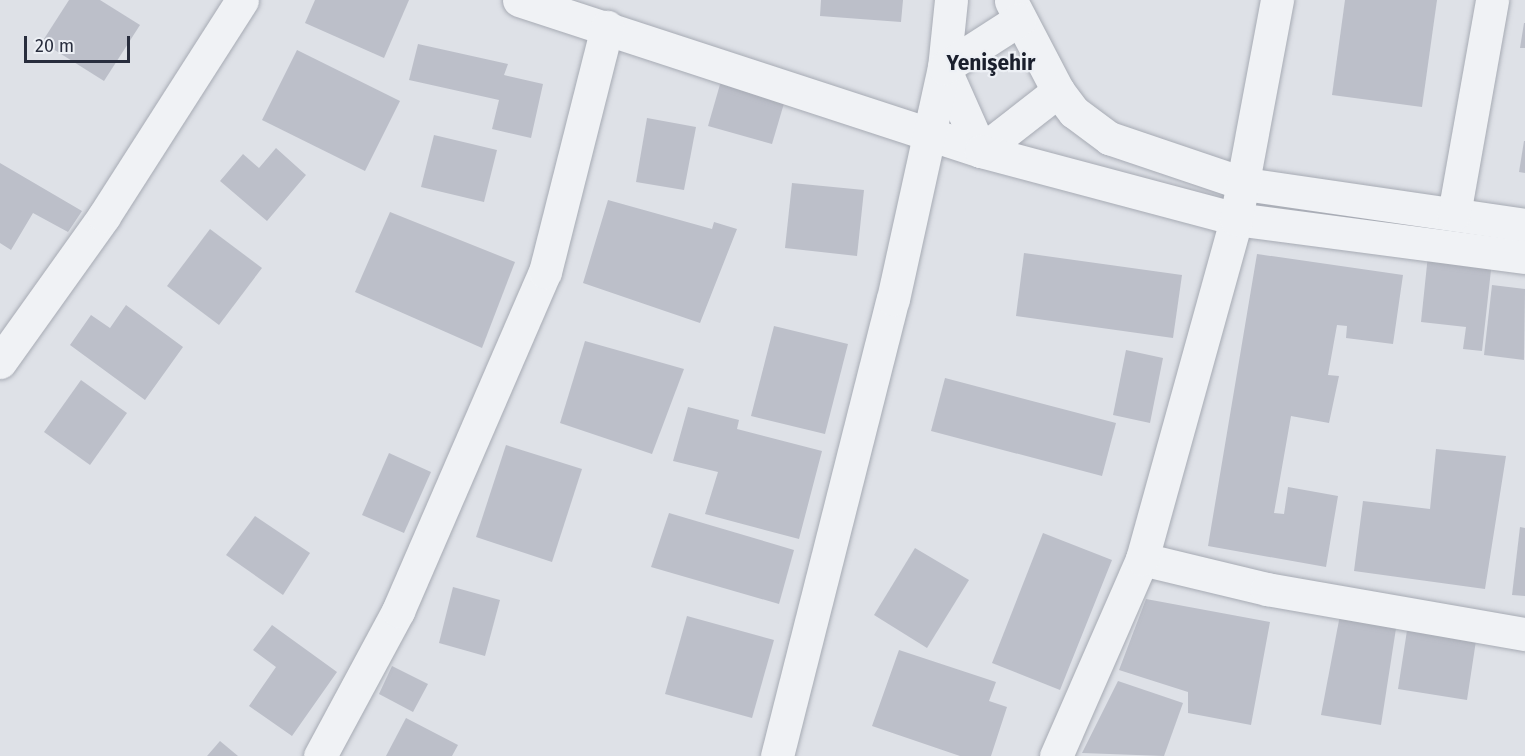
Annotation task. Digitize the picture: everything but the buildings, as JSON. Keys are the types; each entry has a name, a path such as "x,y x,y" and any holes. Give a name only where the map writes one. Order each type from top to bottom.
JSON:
{"street":[{"path":"519,0 981,151 1236,219 1525,257"},
{"path":"777,756 893,299 927,134 944,68 951,0"},
{"path":"1056,756 1142,559 1245,184 1277,0"},
{"path":"1454,214 1492,0"},
{"path":"0,362 104,216 232,4"},
{"path":"944,68 1016,9 1058,91 1074,112 1109,138 1245,184 1525,225"},
{"path":"320,756 398,610 545,272 607,27"},
{"path":"944,68 981,151"},
{"path":"981,151 1058,91"},
{"path":"1142,559 1267,589 1525,634"}],"district":[{"name":"Yenişehir","path":"991,63"}]}
